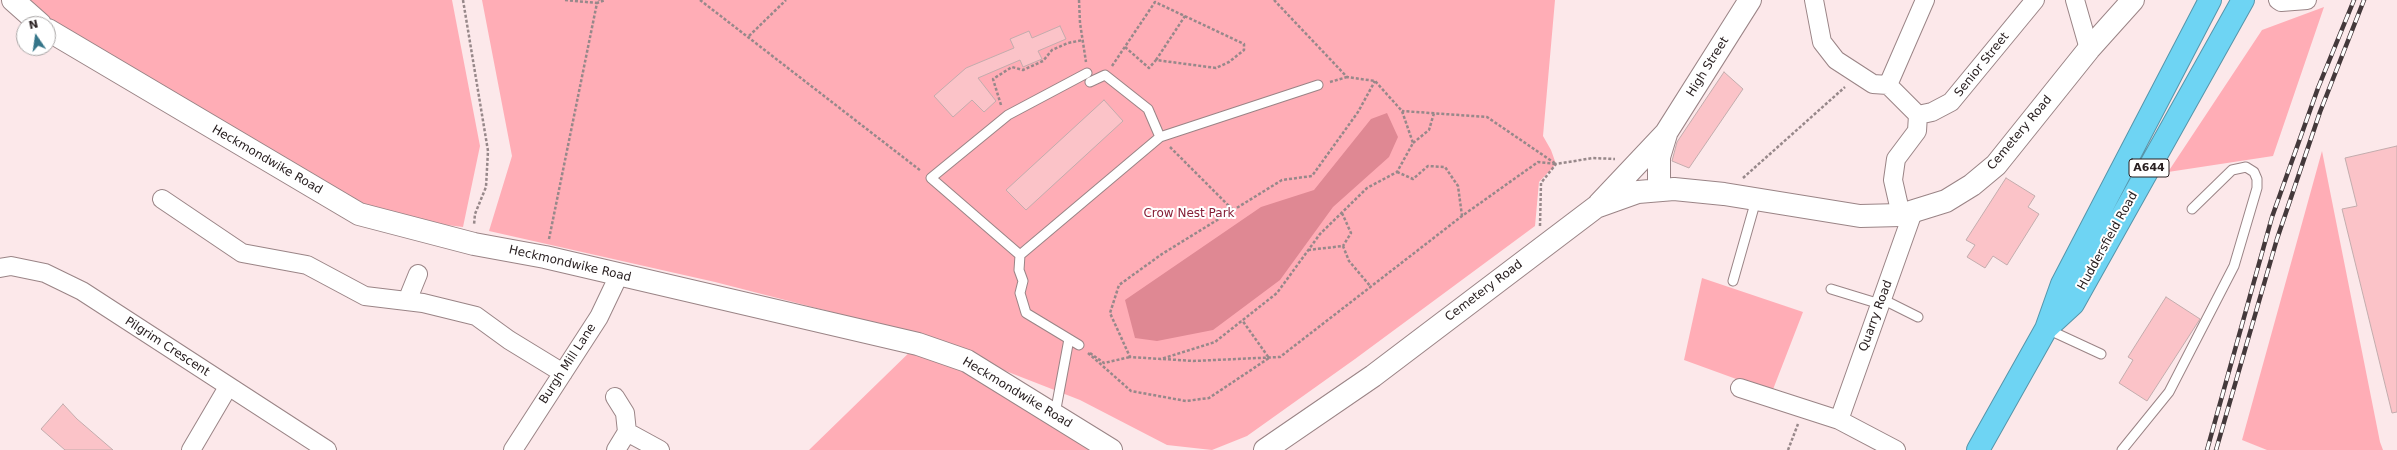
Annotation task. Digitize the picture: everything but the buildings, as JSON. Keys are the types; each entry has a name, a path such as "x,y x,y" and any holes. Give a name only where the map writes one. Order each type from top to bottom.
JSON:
{"highway":[{"name":"Huddersfield Road","path":"1978,450 2046,329 2062,284 2210,0"},
{"name":"Huddersfield Road","path":"2046,329 2073,304 2243,0"}],"main road":[{"path":"13,0 31,16"},
{"name":"High Street","path":"1596,207 1666,133 1750,0"},
{"name":"Cemetery Road","path":"1265,450 1373,376 1596,207 1638,192 1659,190 1724,194 1860,216 1907,213 1946,201 1972,185 1996,165 2089,49 2133,0"},
{"name":"Heckmondwike Road","path":"56,35 359,214 474,244 545,257 918,344 967,361 1111,450"},
{"name":"High Street","path":"1659,190 1659,157 1666,133"}],"street":[{"path":"1814,0 1822,42 1836,60 1873,84 1888,85 1918,115 1917,131 1896,159 1893,180 1907,213"},
{"path":"1888,85 1925,0"},
{"name":"Senior Street","path":"1918,115 1932,112 1951,102 2035,0"},
{"path":"2075,0 2089,49"},
{"path":"2278,0 2281,2 2306,0"},
{"path":"162,199 242,253 307,265 365,296 423,303 476,316 509,340 563,373"},
{"name":"Quarry Road","path":"1839,420 1881,302 1907,213"},
{"name":"Pilgrim Crescent","path":"0,268 11,266 45,273 76,288 326,450"},
{"path":"408,301 418,274"},
{"name":"Burgh Mill Lane","path":"513,450 599,317 619,275"},
{"path":"191,450 228,387"},
{"path":"1740,388 1839,420 1896,450"},
{"path":"615,397 625,414 627,432 616,450"},
{"path":"627,432 660,450"}],"lane":[{"path":"1020,255 931,178 1008,115 1089,77 1105,76 1148,110 1160,137"},
{"path":"1079,345 1026,313 1020,293 1023,281 1019,270 1020,255 1160,137 1318,85"},
{"path":"2122,450 2169,392 2234,266 2257,188 2257,180 2254,172 2246,168 2232,170 2192,209"},
{"path":"1733,281 1757,199"},
{"path":"1831,289 1881,302 1918,317"},
{"path":"2046,329 2101,354"},
{"path":"1055,414 1069,340"}],"path":[{"path":"463,0 488,151 486,187 475,214 474,244"},
{"path":"565,0 598,2 605,0"},
{"path":"700,0 749,36 931,178"},
{"path":"749,36 786,0"},
{"path":"1079,0 1080,23 1089,77"},
{"path":"1274,0 1347,77"},
{"path":"545,257 598,2"},
{"path":"1105,76 1155,2 1244,44 1244,50 1229,62 1216,68 1156,60"},
{"path":"1125,48 1149,68 1186,16"},
{"path":"1008,115 1001,104 993,78 1012,67 1022,70 1043,61 1052,50 1068,43 1083,40"},
{"path":"1724,194 1858,75"},
{"path":"1318,85 1347,77 1375,81 1402,111 1413,143"},
{"path":"1130,357 1110,313 1119,285 1162,254 1282,180 1312,176 1358,112 1375,81"},
{"path":"1402,111 1487,117 1556,164"},
{"path":"1161,359 1215,342 1277,293 1320,234 1367,188 1397,172 1413,143 1429,130 1434,113"},
{"path":"1160,137 1234,211"},
{"path":"1079,345 1104,363 1130,357 1193,361 1280,357 1462,216 1538,162 1556,164 1606,157 1625,160 1635,165"},
{"path":"1543,246 1539,216 1541,183 1556,164"},
{"path":"1397,172 1413,179 1428,166 1446,167 1458,186 1462,216"},
{"path":"1342,213 1350,233 1343,246"},
{"path":"1343,246 1349,261 1371,287"},
{"path":"1308,250 1343,246"},
{"path":"1242,320 1269,358"},
{"path":"1079,345 1131,391 1186,401 1208,398 1269,358"},
{"path":"1788,450 1803,409"}],"green space":[{"path":"13,0 452,0 480,146 463,227 359,214 56,27 56,16 39,16"},
{"name":"Crow Nest Park","path":"482,0 1555,0 1543,136 1551,150 1556,164 1539,182 1535,226 1355,359 1247,436 1212,450 1167,445 1080,400 898,329 715,282 489,231 512,156"},
{"path":"2324,7 2273,156 2168,172 2262,30"},
{"path":"2322,151 2380,442 2383,450 2267,450 2242,440"},
{"path":"1702,278 1803,312 1772,392 1684,360"},
{"path":"918,344 1121,450 809,450"}],"shaded area":[{"path":"1387,113 1398,137 1389,157 1333,207 1280,280 1213,330 1157,341 1135,338 1125,300 1261,207 1314,190 1371,119"}],"railway":[{"path":"2207,450 2272,217 2318,88 2354,0"},
{"path":"2216,450 2277,239 2320,112 2364,0"}]}
